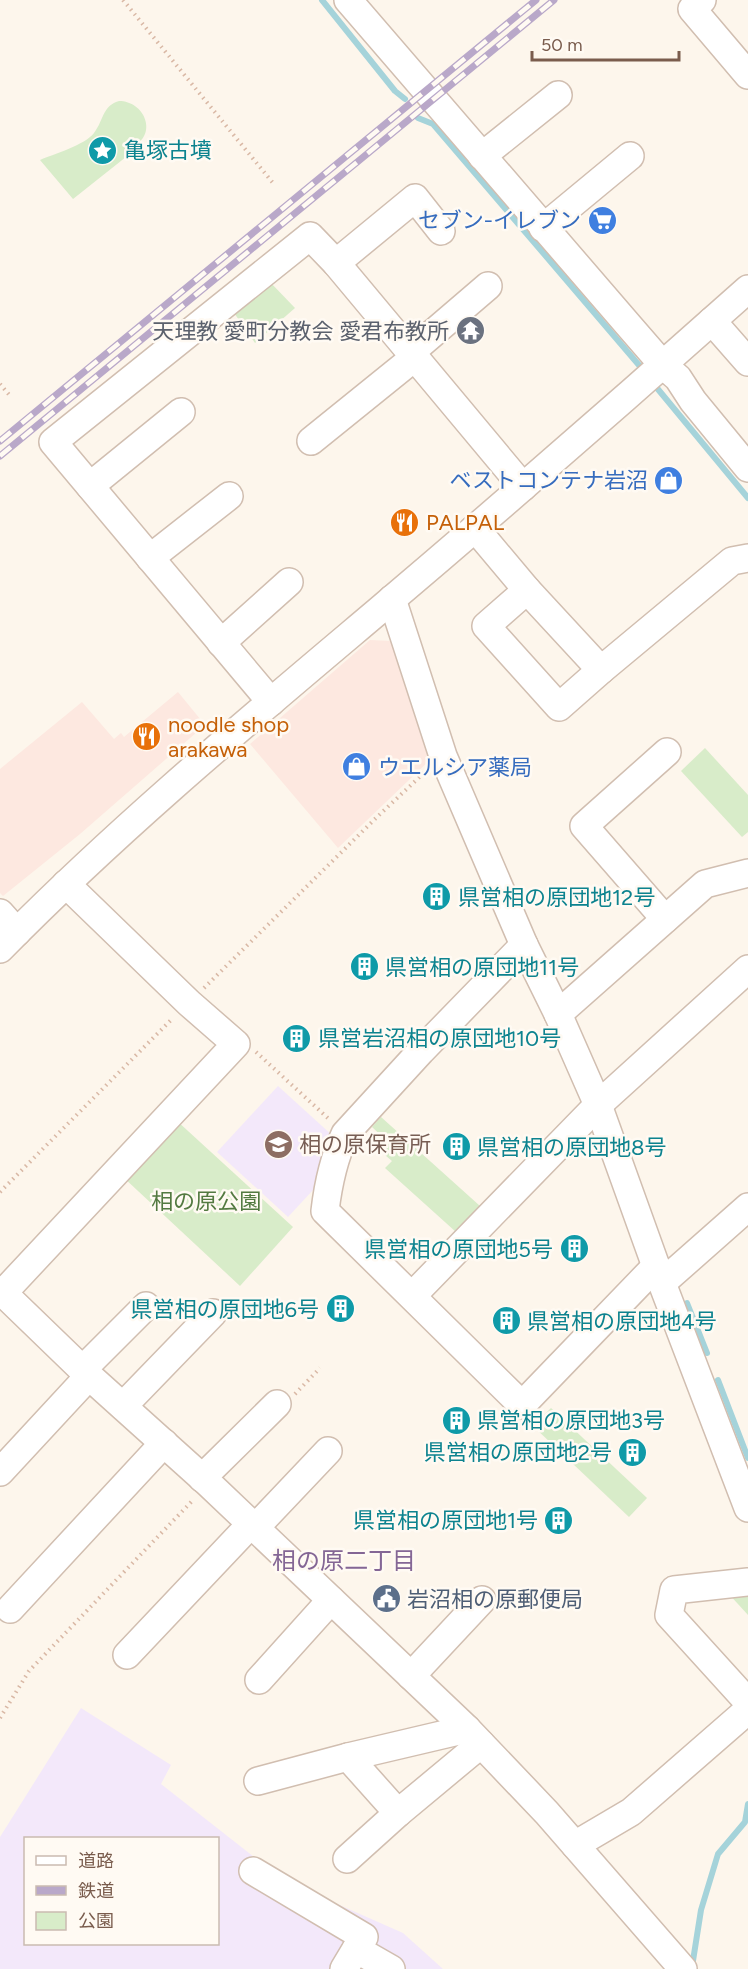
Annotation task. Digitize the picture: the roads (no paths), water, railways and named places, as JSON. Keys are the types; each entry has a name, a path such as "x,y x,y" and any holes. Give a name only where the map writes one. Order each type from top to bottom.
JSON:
{"street":[{"path":"348,0 543,228 655,373 678,378 693,401 745,457"},
{"path":"702,0 692,9 748,75"},
{"path":"482,156 558,95"},
{"path":"543,228 630,156"},
{"path":"336,263 415,198 441,231"},
{"path":"271,702 53,442 310,236 336,263 523,487"},
{"path":"311,441 413,355 488,286"},
{"path":"6,932 66,884 271,702 655,373 748,289"},
{"path":"712,321 748,362"},
{"path":"90,486 181,412"},
{"path":"150,558 229,496"},
{"path":"475,528 527,590 601,670"},
{"path":"527,590 486,626 559,707 732,561 748,558"},
{"path":"221,643 289,582"},
{"path":"392,599 443,756 524,945 558,1014 598,1105 659,1275 748,1508"},
{"path":"665,919 584,826 667,752"},
{"path":"558,1014 705,884 748,873"},
{"path":"66,884 189,1003 237,1044 2,1291 86,1373 205,1480 474,1737 547,1813 684,1969"},
{"path":"524,945 421,1051 345,1134 328,1190 325,1211 522,1405 659,1275 748,1207"},
{"path":"412,1296 598,1105 748,969"},
{"path":"0,1472 146,1306"},
{"path":"123,1406 213,1313"},
{"path":"205,1480 277,1404"},
{"path":"10,1610 164,1443"},
{"path":"127,1655 328,1451"},
{"path":"748,1582 674,1590 669,1615 748,1702"},
{"path":"259,1680 331,1600"},
{"path":"411,1676 482,1600"},
{"path":"574,1845 631,1812 748,1710"},
{"path":"258,1781 348,1757 474,1737"},
{"path":"347,1859 398,1813 474,1737"},
{"path":"348,1757 398,1813"},
{"path":"253,1871 364,1937 350,1959 391,1969"}],"waterway":[{"path":"322,0 395,91 405,99"},
{"path":"418,118 433,124 644,371"},
{"path":"652,382 748,498"},
{"path":"687,1303 707,1353"},
{"path":"718,1380 748,1458"},
{"path":"692,1967 701,1910 718,1854 745,1822 748,1804"}],"railway":[{"path":"0,441 536,0"},
{"path":"0,456 554,0"}],"place":[{"name":"亀塚古墳","path":"103,150"},
{"name":"セブン-イレブン","path":"602,220"},
{"name":"天理教 愛町分教会 愛君布教所","path":"470,331"},
{"name":"ベストコンテナ岩沼","path":"669,480"},
{"name":"PALPAL","path":"405,522"},
{"name":"noodle shop arakawa","path":"147,737"},
{"name":"ウエルシア薬局","path":"357,767"},
{"name":"県営相の原団地12号","path":"437,897"},
{"name":"県営相の原団地11号","path":"364,967"},
{"name":"県営岩沼相の原団地10号","path":"297,1038"},
{"name":"相の原保育所","path":"278,1144"},
{"name":"県営相の原団地8号","path":"456,1147"},
{"name":"県営相の原団地5号","path":"574,1249"},
{"name":"県営相の原団地6号","path":"340,1309"},
{"name":"県営相の原団地4号","path":"506,1321"},
{"name":"県営相の原団地3号","path":"456,1420"},
{"name":"県営相の原団地2号","path":"633,1452"},
{"name":"県営相の原団地1号","path":"559,1520"},
{"name":"岩沼相の原郵便局","path":"386,1599"}],"district":[{"name":"相の原二丁目","path":"344,1561"}],"park label":[{"name":"相の原公園","path":"206,1201"}]}
